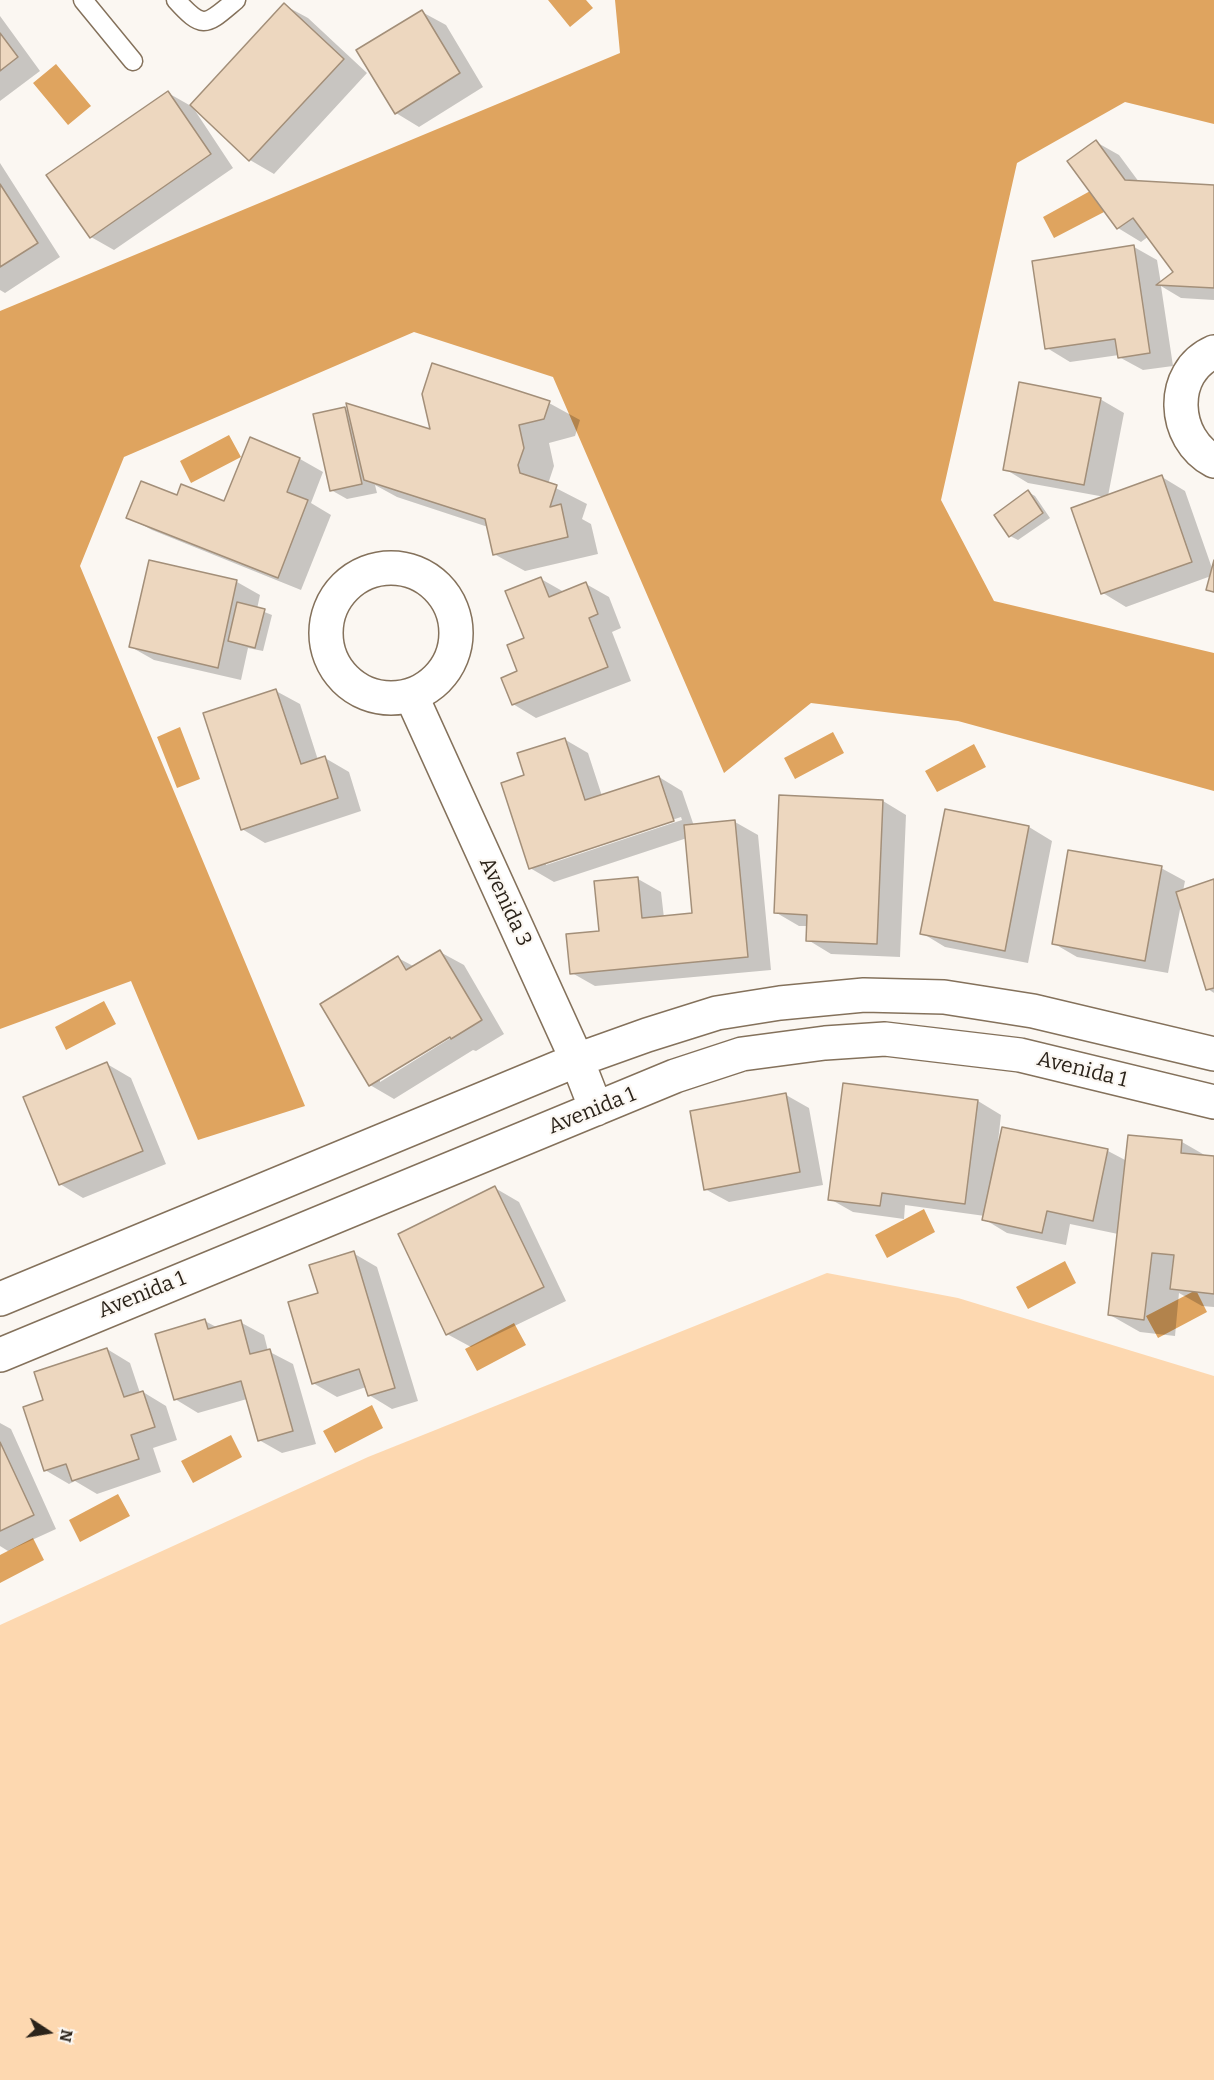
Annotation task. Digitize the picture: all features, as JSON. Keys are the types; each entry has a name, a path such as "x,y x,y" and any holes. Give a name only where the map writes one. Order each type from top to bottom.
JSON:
{"street":[{"path":"1214,352 1197,364 1187,379 1181,395 1180,412 1185,429 1194,445 1214,460"},
{"name":"Avenida 3","path":"411,695 577,1060 596,1109"},
{"path":"0,1299 577,1060 717,1013 780,1003 864,995 944,997 1033,1011 1214,1054"},
{"name":"Avenida 1","path":"0,1355 675,1076 742,1054 825,1043 885,1039 1020,1054 1214,1102"},
{"path":"256,1193 274,1241"}],"lane":[{"path":"83,0 133,61"},
{"path":"176,0 192,18 203,22 212,20 236,0"}],"shaded area":[{"path":"548,0 586,0 593,8 570,27"},
{"path":"615,0 1214,0 1214,124 1125,102 1017,163 941,500 994,601 1214,653 1214,791 958,721 811,703 724,773 553,377 414,332 124,457 80,566 305,1106 198,1140 131,981 0,1029 0,311 620,53"},
{"path":"56,64 91,106 68,125 33,83"},
{"path":"1092,190 1104,212 1054,238 1043,217"},
{"path":"229,435 241,457 191,483 180,461"},
{"path":"180,727 200,779 177,788 157,737"},
{"path":"833,732 844,753 795,779 784,758"},
{"path":"974,744 986,767 937,792 925,771"},
{"path":"104,1001 116,1024 66,1050 55,1027"},
{"path":"924,1209 935,1232 887,1258 875,1235"},
{"path":"1065,1261 1076,1283 1028,1309 1016,1287"},
{"path":"827,1273 958,1298 1214,1376 1214,2080 0,2080 0,1625 368,1457"},
{"path":"1196,1290 1207,1312 1158,1338 1146,1316"},
{"path":"514,1323 526,1345 477,1371 465,1349"},
{"path":"372,1405 383,1428 335,1453 323,1431"},
{"path":"231,1435 242,1457 193,1483 181,1461"},
{"path":"118,1494 130,1516 80,1542 69,1520"},
{"path":"33,1538 44,1560 0,1583 0,1555"}],"building":[{"path":"284,3 344,59 249,161 190,105"},
{"path":"422,10 460,73 395,114 356,50"},
{"path":"0,33 18,57 0,71"},
{"path":"168,91 211,154 90,238 46,175"},
{"path":"1096,140 1125,180 1214,185 1214,288 1156,285 1173,272 1133,218 1117,229 1067,161"},
{"path":"0,184 38,243 0,267"},
{"path":"1134,245 1150,353 1118,358 1115,339 1045,349 1032,261"},
{"path":"432,363 550,401 544,419 519,425 524,448 518,465 520,473 557,485 550,507 561,504 568,537 493,555 485,519 364,480 346,403 430,429 422,394"},
{"path":"1019,382 1101,398 1084,485 1003,470"},
{"path":"345,407 362,484 330,491 313,414"},
{"path":"250,437 300,458 287,492 308,500 278,578 126,518 141,481 177,495 181,484 224,501"},
{"path":"1162,475 1192,562 1101,594 1071,508"},
{"path":"1028,490 1043,513 1009,537 994,515"},
{"path":"149,560 237,580 218,668 129,647"},
{"path":"1214,560 1214,592 1206,590"},
{"path":"541,577 549,597 586,582 598,614 589,618 608,667 512,705 501,678 517,671 507,645 524,638 505,591"},
{"path":"237,602 265,609 255,648 228,641"},
{"path":"276,689 301,764 325,756 338,798 241,830 203,713"},
{"path":"565,738 585,800 659,776 674,821 529,869 501,783 524,775 517,753"},
{"path":"779,795 883,800 877,944 806,941 807,915 774,913"},
{"path":"945,809 1029,826 1005,951 920,934"},
{"path":"735,820 748,957 570,974 566,934 599,931 594,881 638,877 642,918 692,913 684,825"},
{"path":"1068,850 1162,866 1145,961 1052,944"},
{"path":"1214,879 1214,988 1206,990 1176,892"},
{"path":"440,950 482,1020 369,1086 320,1004 398,956 406,970"},
{"path":"107,1062 143,1151 59,1185 23,1097"},
{"path":"843,1083 978,1100 965,1204 882,1193 880,1206 828,1200"},
{"path":"786,1093 800,1172 704,1190 690,1111"},
{"path":"1002,1127 1108,1149 1093,1221 1047,1211 1042,1233 982,1220"},
{"path":"1128,1135 1182,1140 1181,1153 1214,1156 1214,1294 1170,1289 1174,1255 1152,1253 1144,1320 1108,1315"},
{"path":"495,1186 544,1287 446,1335 398,1234"},
{"path":"354,1251 395,1388 368,1396 359,1369 312,1384 288,1302 318,1293 309,1265"},
{"path":"205,1319 208,1329 241,1320 250,1354 270,1349 293,1431 258,1441 241,1381 174,1400 155,1334"},
{"path":"107,1348 124,1397 143,1391 155,1427 131,1435 139,1459 72,1481 66,1464 44,1471 23,1407 43,1400 34,1372"},
{"path":"0,1442 34,1515 0,1531"}]}
